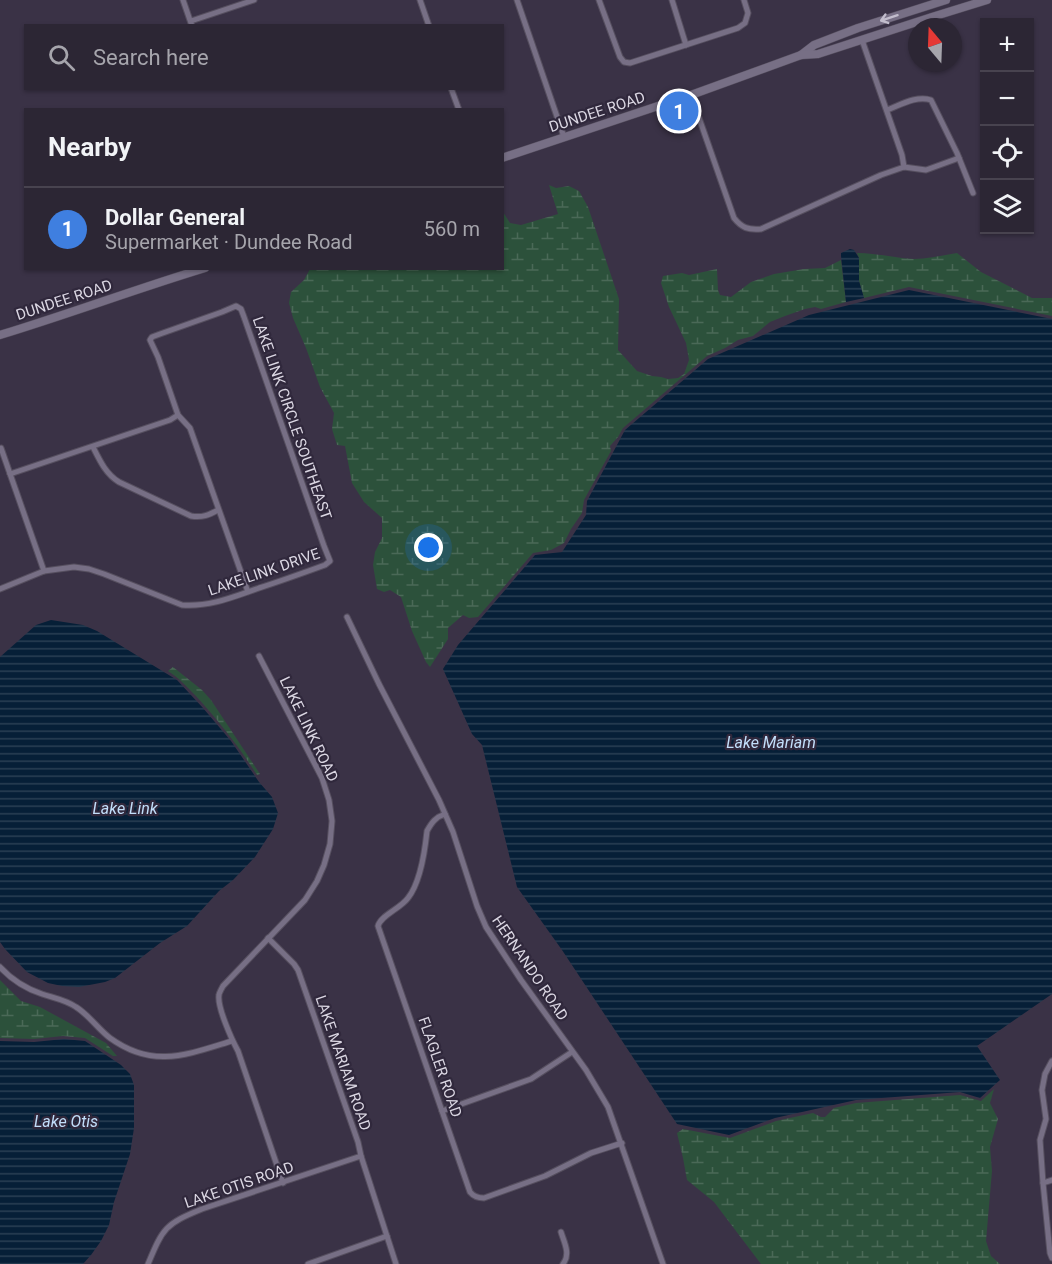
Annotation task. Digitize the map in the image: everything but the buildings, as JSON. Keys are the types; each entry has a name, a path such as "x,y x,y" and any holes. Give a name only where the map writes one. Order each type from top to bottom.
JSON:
{"main road":[{"name":"DUNDEE ROAD","path":"801,55 814,45 858,28 945,0"},
{"path":"945,0 949,12"},
{"name":"DUNDEE ROAD","path":"504,157 691,95 801,55 818,54 987,0"},
{"name":"DUNDEE ROAD","path":"0,335 199,270"}],"street":[{"path":"183,0 192,23 254,0"},
{"path":"420,0 428,24"},
{"path":"517,0 564,137"},
{"path":"599,0 620,57 624,62 630,63 738,28 746,23 748,13 744,0"},
{"path":"672,0 686,45"},
{"path":"862,40 904,167"},
{"path":"452,90 458,108"},
{"path":"691,95 734,218 741,226 750,230 760,229 861,183 904,167 926,170 959,158"},
{"path":"887,110 917,99 931,100 973,193"},
{"name":"LAKE LINK CIRCLE SOUTHEAST","path":"178,415 150,340 152,337 236,306 241,309 244,317 330,561"},
{"path":"10,474 170,420 178,415 190,428 248,592"},
{"path":"93,447 111,478 191,516 206,516 218,510"},
{"path":"1,448 44,571"},
{"name":"LAKE LINK DRIVE","path":"0,589 44,571 74,567 89,569 182,605 195,606 231,599 325,565 330,561"},
{"name":"HERNANDO ROAD","path":"347,617 445,814 486,927 599,1090 612,1115 663,1264"},
{"name":"LAKE LINK ROAD","path":"259,656 322,778 329,800 332,821 330,844 317,881 305,900 268,938"},
{"name":"FLAGLER ROAD","path":"445,814 431,823 427,831 414,889 400,907 383,917 378,926 470,1192 479,1198 545,1176 591,1153 622,1143"},
{"path":"268,938 225,983 219,994 220,1005 232,1041 238,1051 283,1183"},
{"name":"LAKE MARIAM ROAD","path":"268,938 298,970 358,1142 396,1264"},
{"path":"0,967 39,993 76,1006 109,1037 145,1056 187,1055 232,1041"},
{"path":"442,1111 531,1079 572,1052"},
{"path":"1052,1061 1045,1074 1042,1090 1046,1119 1040,1140 1052,1258"},
{"name":"LAKE OTIS ROAD","path":"148,1264 160,1235 169,1225 181,1218 361,1156"},
{"path":"1044,1183 1052,1180"},
{"path":"561,1232 567,1252 566,1261 563,1264"},
{"path":"308,1264 387,1236"}],"green space":[{"path":"549,185 556,188 569,186 579,191 588,207 619,299 618,350 637,371 652,376 678,378 684,374 689,360 686,343 669,307 661,283 663,276 682,273 689,275 717,269 720,295 731,297 751,282 774,274 825,268 841,260 846,302 821,309 815,307 805,309 785,316 770,322 753,336 738,340 707,356 623,428 610,446 611,451 584,500 582,513 564,543 551,550 533,553 478,617 469,618 463,615 448,628 448,639 430,667 412,631 401,597 390,590 384,592 377,589 373,565 375,552 382,538 382,518 364,502 352,483 345,446 337,445 332,429 334,413 320,387 293,318 289,303 291,292 304,280 309,270 504,270 504,214 510,223 521,225 558,214"},
{"path":"857,253 914,259 957,253 981,272 1032,298 1052,298 1052,316 909,287 864,298 859,281"},
{"path":"173,667 211,700 260,774 257,775 204,705 168,671"},
{"path":"0,980 21,1001 40,1007 106,1043 117,1056 113,1056 85,1038 63,1036 34,1039 0,1038"},
{"path":"994,1089 990,1103 998,1119 990,1147 992,1171 986,1241 991,1256 1000,1264 761,1264 714,1202 687,1180 677,1133 683,1129 730,1138 776,1121 813,1113 825,1117 834,1108 856,1103 960,1095 981,1101"}],"water":[{"path":"850,249 854,250 859,258 859,281 864,298 846,302 841,253"},
{"name":"Lake Mariam","path":"909,290 1052,319 1052,994 977,1046 1000,1080 980,1098 960,1092 856,1100 775,1118 729,1135 677,1124 562,950 517,887 482,745 472,734 443,669 458,645 535,555 562,552 586,515 587,501 625,430 708,359 809,315"},
{"name":"Lake Link","path":"51,620 83,625 97,631 177,680 231,741 272,797 278,813 273,829 255,857 187,926 160,943 115,978 79,987 48,983 27,972 0,942 0,657 36,625"},
{"name":"Lake Otis","path":"64,1039 85,1041 121,1065 130,1074 134,1085 134,1128 130,1154 109,1225 101,1241 83,1264 0,1264 0,1041 34,1042"}],"place":[{"name":"Dollar General","path":"679,111"}]}
